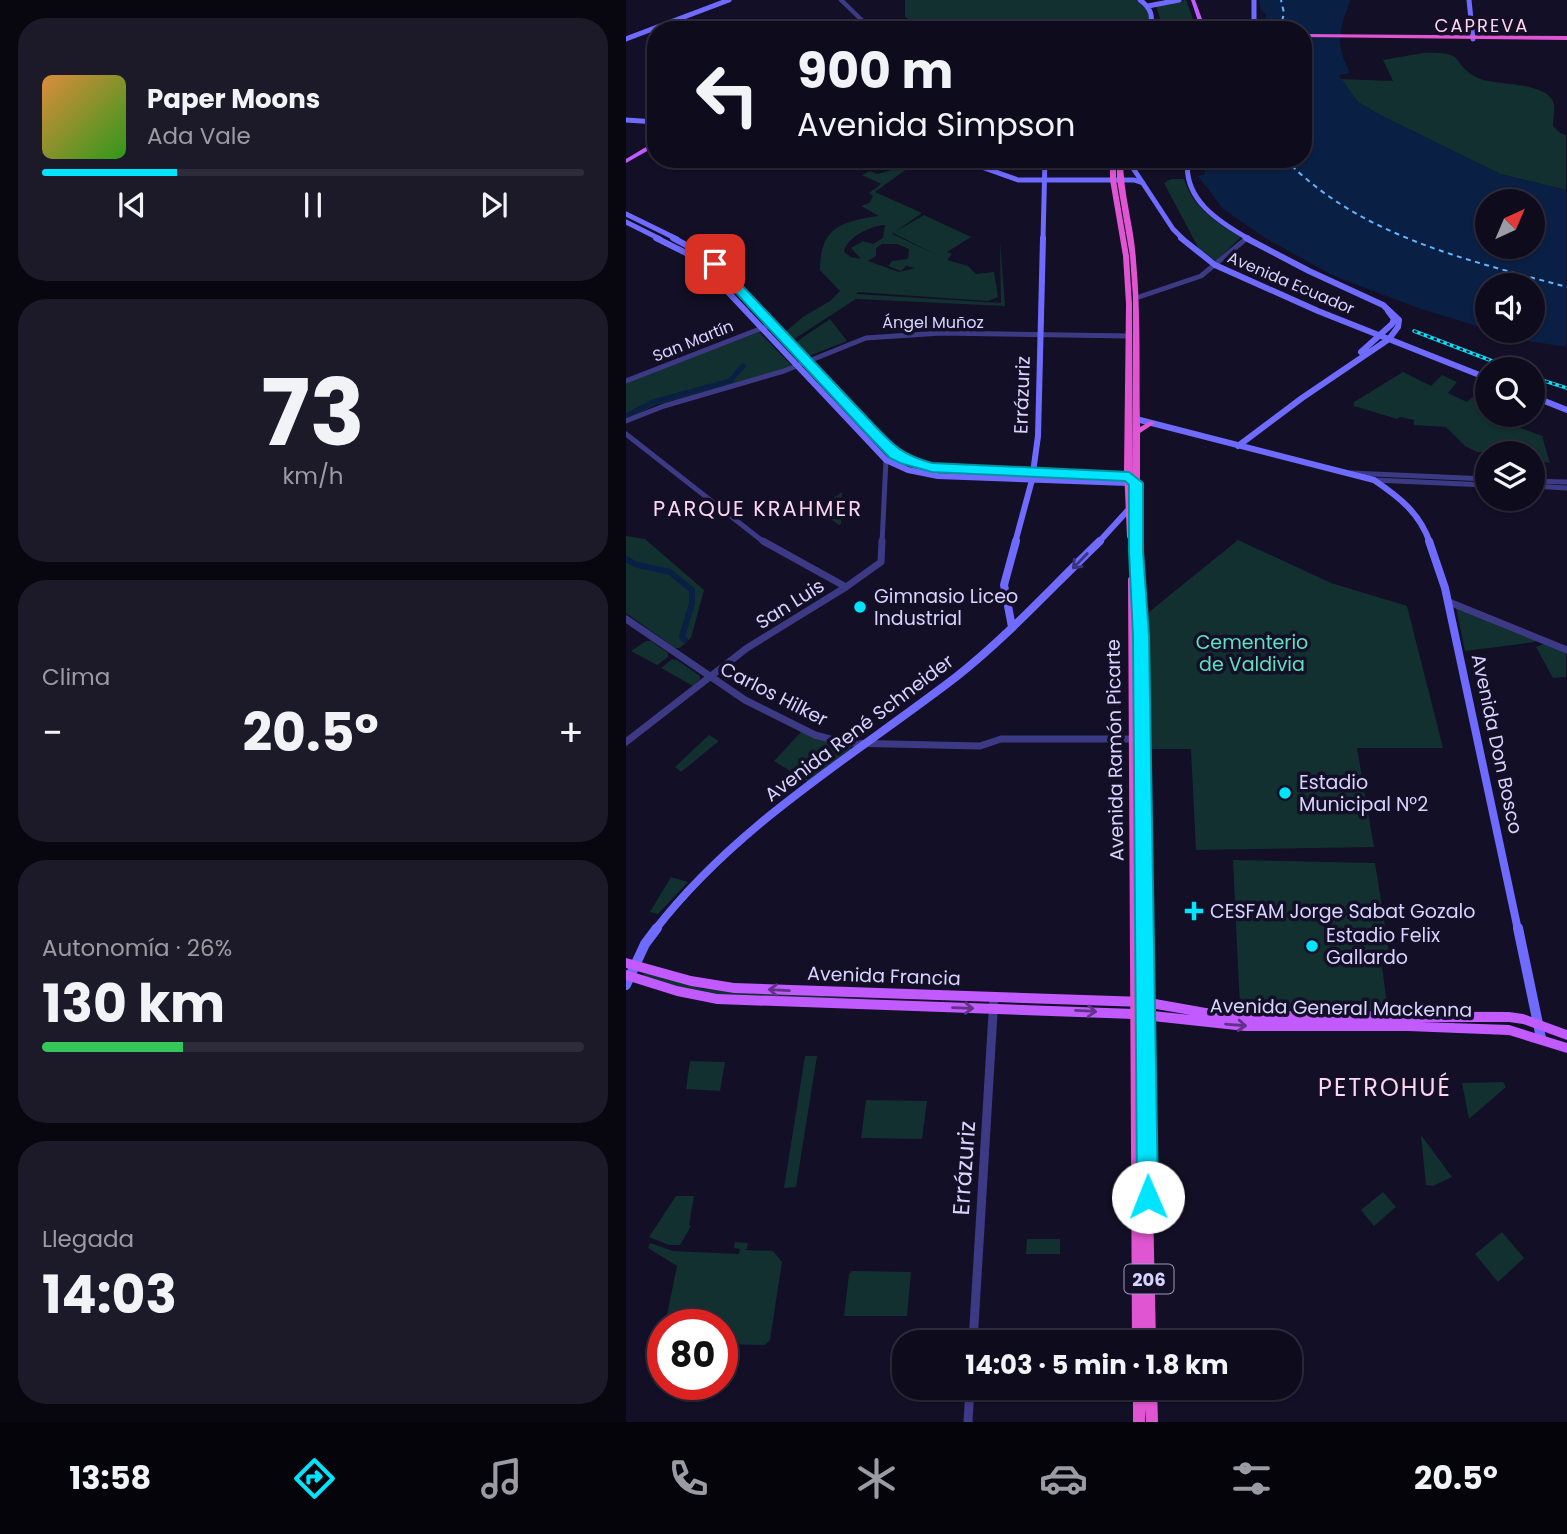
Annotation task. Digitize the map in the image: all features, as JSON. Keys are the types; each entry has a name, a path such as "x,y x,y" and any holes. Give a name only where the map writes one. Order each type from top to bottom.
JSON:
{"highway":[{"path":"1312,36 1566,39"},
{"path":"1472,36 1566,39"},
{"name":"Avenida Ramón Picarte","path":"1114,168 1126,256 1130,336 1128,480 1139,1010 1150,1330"},
{"name":"Avenida Ramón Picarte","path":"1118,168 1116,180 1136,289 1136,537 1141,636 1138,1330"},
{"path":"1136,289 1149,294"},
{"path":"1129,304 1136,298"},
{"path":"1129,407 1136,419"},
{"path":"1136,432 1151,423"},
{"path":"1128,480 1134,480 1138,488"},
{"path":"1139,1400 1139,1422"},
{"path":"1151,1400 1152,1422"}],"main road":[{"path":"674,21 729,0"},
{"path":"1140,0 1149,5 1158,21"},
{"path":"1149,5 1166,0"},
{"path":"1149,5 1179,0"},
{"path":"1190,0 1200,21"},
{"path":"1190,0 1196,21"},
{"path":"1254,0 1254,21"},
{"path":"1469,0 1472,36"},
{"path":"1149,5 1152,21"},
{"path":"626,39 647,31"},
{"path":"626,120 647,121"},
{"path":"626,164 647,151"},
{"path":"983,168 1012,179 1044,180 1136,178 1131,168"},
{"name":"Errázuriz","path":"1012,627 1004,585 1033,474 1038,436 1045,168"},
{"path":"1188,168 1187,177 1196,198 1218,219 1310,272 1390,309 1399,318 1399,325 1389,339 1355,360 1238,446"},
{"name":"Avenida Ecuador","path":"1136,178 1143,183 1173,229 1191,248 1215,265 1318,311 1404,344"},
{"path":"626,214 704,254 895,455 910,463 932,468 1128,480"},
{"path":"626,222 695,258 886,460 908,470 938,476 1033,474"},
{"path":"1355,360 1394,319 1376,302"},
{"path":"1395,331 1395,336 1404,344 1475,373"},
{"path":"1545,401 1566,410"},
{"name":"Avenida Don Bosco","path":"1136,419 1371,477 1417,514 1425,529 1449,602 1541,1038"},
{"name":"Avenida René Schneider","path":"628,973 662,919 703,874 784,807 961,673 1042,599 1129,509"},
{"name":"Avenida Francia","path":"628,973 677,991 717,999 910,1005 1056,999 1139,1010"},
{"name":"Avenida Francia","path":"628,973 720,986 940,997 1049,1010 1139,1010"},
{"path":"910,1005 940,997"},
{"path":"1049,1010 1054,1007 1056,999"},
{"name":"Avenida General Mackenna","path":"1139,1010 1249,1016 1509,1017 1566,1035"},
{"name":"Avenida General Mackenna","path":"1139,1010 1245,1026 1408,1026 1509,1030 1566,1048"}],"street":[{"path":"841,0 863,21"},
{"path":"1136,298 1191,281 1248,237"},
{"name":"San Martín","path":"626,381 770,325"},
{"name":"Ángel Muñoz","path":"626,421 657,406 797,366 858,340 877,336 1130,336"},
{"path":"626,433 773,549 846,587"},
{"path":"886,460 895,455"},
{"name":"San Luis","path":"626,742 747,648 846,587 882,559 886,460"},
{"path":"1371,477 1475,479"},
{"path":"1371,477 1475,484"},
{"path":"1545,481 1566,482"},
{"path":"1545,487 1566,488"},
{"path":"1449,602 1566,650"},
{"name":"Carlos Hilker","path":"626,619 707,678 813,735 861,745 870,742 980,746 1001,739 1135,739"},
{"name":"Errázuriz","path":"974,1330 994,1002"},
{"path":"968,1422 969,1400"}],"green space":[{"path":"905,0 1136,0 1151,14 1150,21 913,21 905,17"},
{"path":"1186,0 1194,21 1160,21 1156,5"},
{"path":"1423,53 1453,56 1469,73 1478,78 1532,88 1550,97 1554,104 1553,126 1566,135 1566,190 1500,174 1380,115 1358,102 1339,79 1393,81 1383,60"},
{"path":"908,168 875,192 922,213 896,232 924,215 971,237 947,252 952,254 947,260 968,266 976,274 994,272 998,297 988,301 858,292 856,294 1001,303 1000,241 1005,306 856,299 791,341 784,333 840,291 820,270 821,256 829,236 844,224 879,216 861,206 869,203 873,196 869,193 881,184 862,175 870,171 877,174","holes":["885,225 883,238 873,244 863,241 851,248 861,259 844,252 860,233","893,233 937,255 892,234","882,244 897,244 909,249 908,259 892,261 888,266 901,271 906,266 915,268 899,272 868,261 876,256 876,248"]},
{"path":"1171,179 1184,179 1199,206 1214,220 1241,237 1216,261 1199,249 1164,183"},
{"path":"830,319 847,341 809,356 796,342"},
{"path":"759,332 793,367 655,405 626,420 626,383"},
{"path":"1403,372 1431,386 1442,375 1457,382 1448,393 1467,402 1472,397 1475,398 1475,427 1518,427 1542,436 1543,441 1475,441 1475,451 1465,446 1446,427 1414,425 1414,420 1400,417 1397,419 1354,406 1354,402"},
{"path":"1545,446 1550,463 1545,462"},
{"path":"842,492 841,524 839,525 818,509"},
{"name":"PARQUE KRAHMER","path":"626,536 645,539 704,590 691,638 680,648 675,648 626,613"},
{"name":"Cementerio de Valdivia","path":"1238,540 1331,583 1407,606 1443,748 1357,748 1374,847 1196,850 1191,749 1150,749 1146,678 1149,612"},
{"path":"1456,607 1535,639 1535,642 1465,651"},
{"path":"646,641 651,641 668,653 668,657 657,665 631,651"},
{"path":"1547,643 1566,651 1566,677 1553,678 1536,647"},
{"path":"672,659 700,676 700,679 693,686 661,668"},
{"path":"801,732 835,745 850,745 852,752 810,783 774,761"},
{"path":"709,735 719,741 681,772 675,767"},
{"name":"Estadio Felix Gallardo","path":"1233,860 1375,863 1390,958 1381,959 1388,1012 1240,1009"},
{"path":"671,877 688,882 658,914 650,912"},
{"path":"644,973 704,989 869,999 723,996 701,993 643,977"},
{"path":"805,1056 817,1056 796,1187 784,1188"},
{"path":"690,1061 725,1062 720,1091 686,1089"},
{"path":"1503,1082 1506,1087 1469,1119 1462,1083"},
{"path":"866,1100 927,1101 922,1139 861,1138"},
{"path":"1421,1135 1452,1177 1433,1186 1426,1185"},
{"path":"1383,1192 1396,1207 1374,1226 1361,1210"},
{"path":"676,1196 694,1196 691,1226 680,1245 669,1245 649,1237"},
{"path":"1502,1232 1524,1258 1498,1282 1475,1254"},
{"path":"1027,1239 1060,1239 1060,1254 1026,1254"},
{"path":"735,1242 748,1243 747,1249 744,1250 773,1251 782,1262 770,1340 765,1345 738,1344 738,1309 668,1309 677,1266 648,1248 650,1243 673,1251 739,1254 740,1249 734,1248"},
{"path":"852,1271 911,1272 907,1316 844,1316 849,1274"}],"water":[{"path":"1259,0 1350,0 1340,44 1350,73 1339,75 1358,102 1500,174 1566,190 1566,347 1541,343 1545,343 1545,273 1475,273 1475,325 1418,308 1334,276 1267,239 1223,209 1198,176 1205,174 1205,168 1312,168 1312,21 1264,21 1266,15 1261,10"}],"waterway":[{"path":"626,416 653,402 730,381 743,366"},
{"path":"626,559 635,564"},
{"path":"638,565 670,572 692,590 692,603 682,637 685,640"}],"ferry route":[{"path":"1281,0 1284,13 1282,21"},
{"path":"1295,168 1314,186 1346,208 1416,242 1567,287"}],"railway":[{"path":"1414,331 1482,357"},
{"path":"1545,381 1567,388"}],"place":[{"name":"Gimnasio Liceo Industrial","path":"860,607"},
{"name":"Estadio Municipal N°2","path":"1285,793"},
{"name":"CESFAM Jorge Sabat Gozalo","path":"1194,911"},
{"name":"Estadio Felix Gallardo","path":"1312,946"}],"district":[{"name":"CAPREVA","path":"1482,25"},
{"name":"PARQUE KRAHMER","path":"758,508"},
{"name":"PETROHUÉ","path":"1385,1087"}],"route":[{"path":"715,264 895,455 932,468 1129,476 1136,483 1136,551 1141,636 1148,1197"}]}
